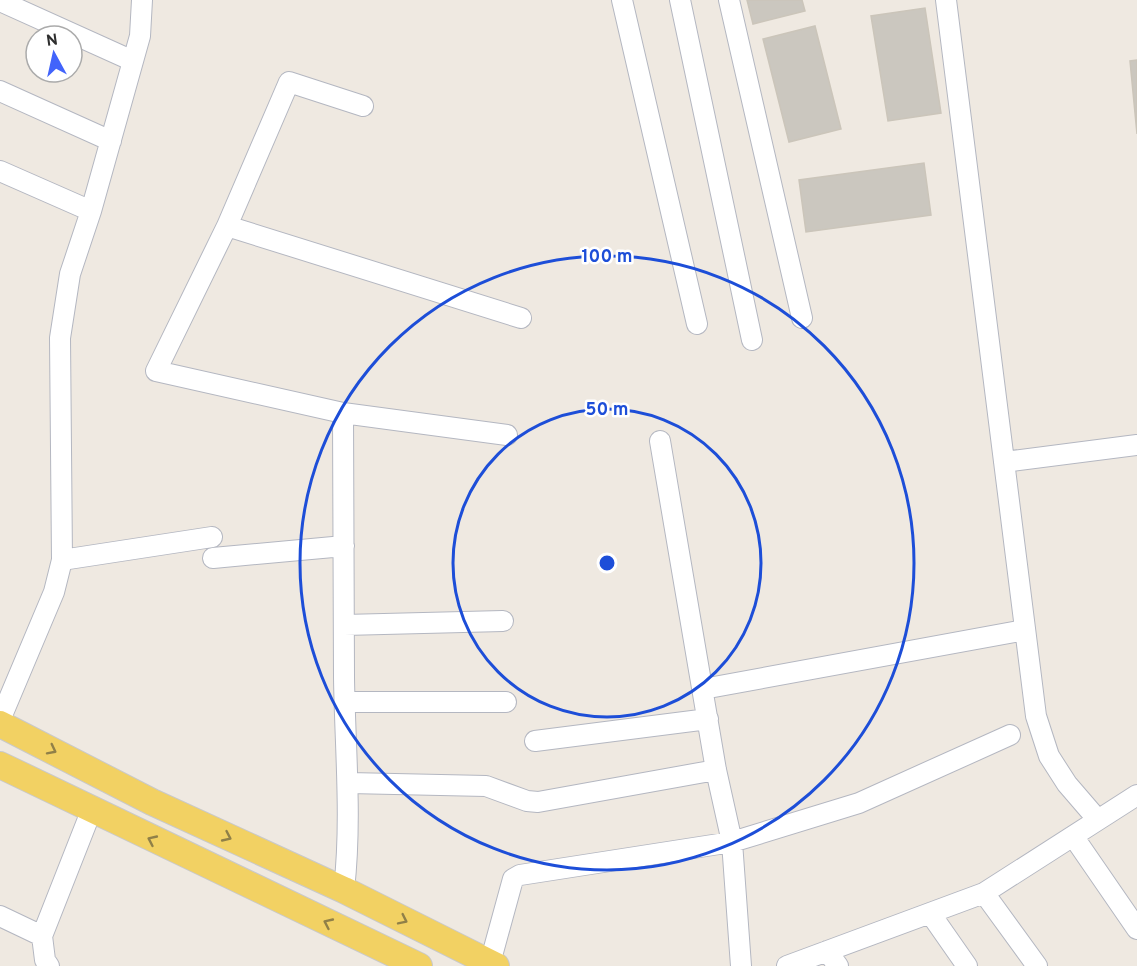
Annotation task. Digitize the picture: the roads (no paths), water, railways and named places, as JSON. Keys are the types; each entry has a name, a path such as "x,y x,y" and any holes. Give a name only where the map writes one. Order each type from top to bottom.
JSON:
{"main road":[{"path":"0,722 152,802 344,890 493,965"},
{"path":"0,765 419,966"}],"street":[{"path":"0,722 54,592 62,560 60,338 70,274 91,211 140,36 142,0"},
{"path":"622,0 697,324"},
{"path":"680,0 752,340"},
{"path":"729,0 802,318"},
{"path":"946,0 1036,716 1049,756 1067,784 1098,820"},
{"path":"0,2 133,62"},
{"path":"363,106 289,82 227,226 156,371 343,413 507,435"},
{"path":"0,91 111,141"},
{"path":"0,171 91,211"},
{"path":"227,226 521,318"},
{"path":"343,413 344,625 349,783 349,842 344,890"},
{"path":"660,441 716,770 732,842 741,966"},
{"path":"1004,462 1137,445"},
{"path":"62,560 212,537"},
{"path":"213,558 344,546"},
{"path":"344,625 503,621"},
{"path":"703,690 1025,630"},
{"path":"346,702 506,702"},
{"path":"535,741 708,719"},
{"path":"493,965 513,879 520,875 732,842 859,803 1010,735"},
{"path":"349,783 486,786 527,801 538,802 716,770"},
{"path":"787,966 833,959 930,913 984,894 1137,795"},
{"path":"49,966 45,960 42,936 92,809"},
{"path":"1073,836 1137,929"},
{"path":"984,894 1037,966"},
{"path":"930,913 967,966"},
{"path":"0,916 42,936"}]}
